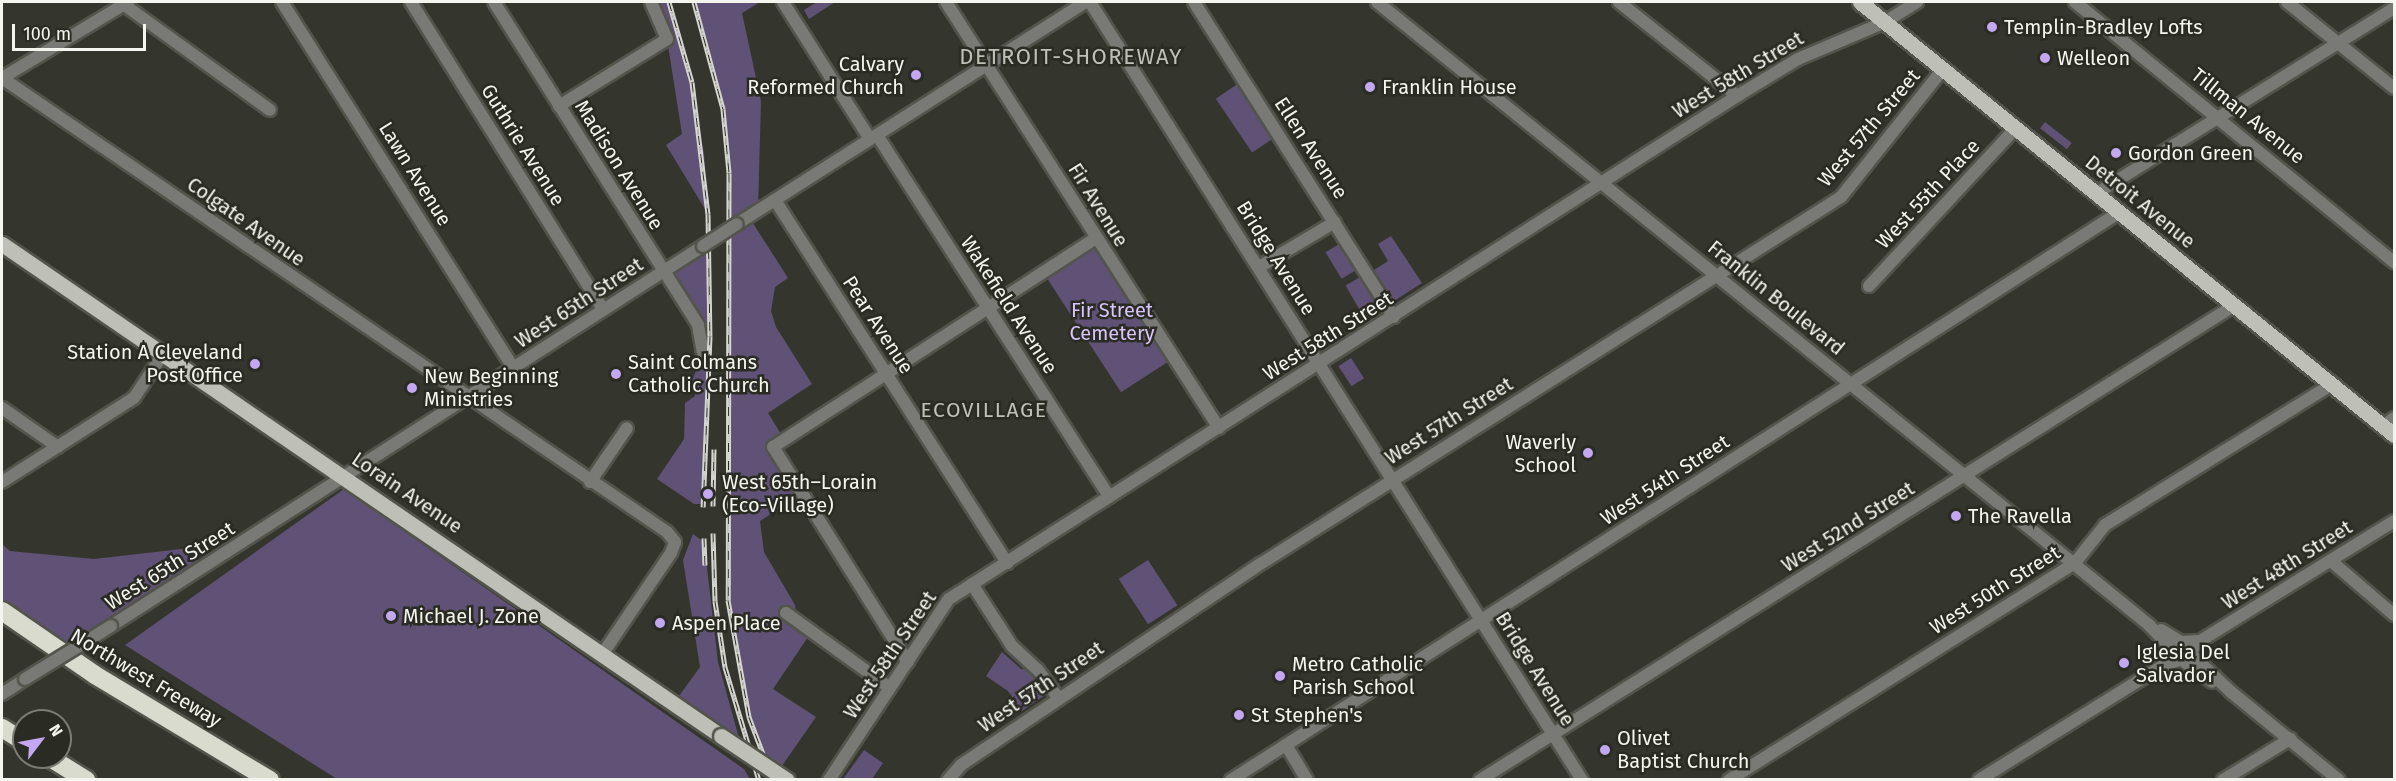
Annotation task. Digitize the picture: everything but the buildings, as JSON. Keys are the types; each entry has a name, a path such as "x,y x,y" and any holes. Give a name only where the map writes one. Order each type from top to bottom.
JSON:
{"highway":[{"name":"Northwest Freeway","path":"2,611 95,675 270,780"},
{"path":"68,769 86,780"}],"main road":[{"name":"Detroit Avenue","path":"1860,2 2332,384 2390,426"},
{"name":"Lorain Avenue","path":"2,244 787,780"}],"street":[{"name":"Lawn Avenue","path":"282,2 513,368"},
{"name":"Guthrie Avenue","path":"411,2 603,309"},
{"name":"Madison Avenue","path":"494,2 698,325 703,352"},
{"path":"559,106 667,39 651,2"},
{"name":"Wakefield Avenue","path":"783,2 987,308 1109,497"},
{"name":"Fir Avenue","path":"946,2 1219,428"},
{"name":"West 65th Street","path":"2,694 346,477 603,309 1085,2"},
{"name":"Bridge Avenue","path":"1090,2 1260,267 1582,780"},
{"name":"Ellen Avenue","path":"1194,2 1394,317"},
{"name":"Franklin Boulevard","path":"1377,2 1603,182 2149,625 2225,692 2231,692 2339,780"},
{"path":"1619,2 1737,96"},
{"name":"West 58th Street","path":"829,780 949,599 1737,96 1798,59 1885,22 1917,2"},
{"name":"Tillman Avenue","path":"2075,2 2394,262"},
{"path":"2287,2 2394,88"},
{"path":"2,78 126,3 270,110"},
{"path":"2097,193 2217,116 2394,8"},
{"name":"West 57th Street","path":"948,780 961,765 1392,479 1841,197 1943,69"},
{"name":"Colgate Avenue","path":"2,78 468,398"},
{"name":"West 55th Place","path":"1869,286 2016,128"},
{"name":"Pear Avenue","path":"775,200 1007,563"},
{"name":"West 54th Street","path":"1231,780 1483,622 1850,383 2120,212"},
{"path":"1260,267 1335,222"},
{"path":"908,662 773,447 1096,238"},
{"name":"West 52nd Street","path":"1480,780 2235,305"},
{"path":"2,482 134,398 163,354"},
{"name":"West 50th Street","path":"1729,780 2074,564 2105,525 2332,384"},
{"path":"468,398 590,482 668,532 675,542 603,653"},
{"path":"2,408 58,447"},
{"path":"590,482 627,428"},
{"name":"West 48th Street","path":"1979,780 2394,521"},
{"path":"2331,561 2394,615"},
{"path":"972,584 1012,646 1038,670 1059,699"},
{"path":"786,613 890,688"},
{"path":"2223,780 2290,739"},
{"path":"1286,745 1307,780"}],"green space":[{"path":"651,2 669,2 682,42 704,153 708,214 666,145 682,134 667,39"},
{"path":"694,2 760,2 742,13 761,101 758,211 749,217 788,278 775,287 771,311 776,327 812,384 768,413 784,439 773,447 802,494 760,521 764,552 795,605 797,620 812,631 773,689 816,717 777,773 764,759 749,717 728,600 729,173 723,109"},
{"path":"817,2 835,2 809,19 804,10"},
{"path":"1239,83 1275,137 1252,153 1216,99"},
{"path":"2045,122 2072,143 2067,149 2040,128"},
{"path":"1391,236 1422,283 1394,301 1374,270 1388,261 1378,244"},
{"name":"Fir Street Cemetery","path":"1096,238 1174,358 1121,392 1043,272"},
{"path":"709,242 703,504 694,504 657,479 684,439 685,403 695,396 692,381 703,352 701,338 663,272"},
{"path":"1341,243 1357,270 1342,279 1326,252"},
{"path":"1362,276 1382,310 1365,319 1346,286"},
{"path":"1351,358 1364,378 1351,386 1338,366"},
{"path":"344,489 744,769 750,779 337,779 125,645"},
{"path":"693,534 704,542 718,662 742,749 674,703 700,667 683,560"},
{"path":"2,544 10,551 94,559 190,548 203,569 64,655 2,611"},
{"path":"1148,560 1177,605 1148,624 1119,579"},
{"path":"1002,652 1021,669 1032,670 1048,693 1022,711 1008,691 986,676"},
{"path":"864,750 883,763 872,779 843,779"}],"railway":[{"path":"669,2 692,82 708,214 710,336 703,507"},
{"path":"694,2 723,109 729,173 728,600 749,717 773,780"},
{"path":"713,506 714,449"},
{"path":"713,533 715,601 725,667 759,780"},
{"path":"704,538 705,565"}],"place":[{"name":"Templin-Bradley Lofts","path":"1992,27"},
{"name":"Welleon","path":"2045,58"},
{"name":"Calvary Reformed Church","path":"916,75"},
{"name":"Franklin House","path":"1370,87"},
{"name":"Gordon Green","path":"2116,153"},
{"name":"Station A Cleveland Post Office","path":"255,364"},
{"name":"Saint Colmans Catholic Church","path":"616,374"},
{"name":"New Beginning Ministries","path":"412,388"},
{"name":"Waverly School","path":"1588,453"},
{"name":"West 65th–Lorain (Eco-Village)","path":"708,494"},
{"name":"The Ravella","path":"1956,516"},
{"name":"Michael J. Zone","path":"391,616"},
{"name":"Aspen Place","path":"660,623"},
{"name":"Iglesia Del Salvador","path":"2124,663"},
{"name":"Metro Catholic Parish School","path":"1280,676"},
{"name":"St Stephen's","path":"1239,715"},
{"name":"Olivet Baptist Church","path":"1605,750"}],"district":[{"name":"DETROIT-SHOREWAY","path":"1071,57"},
{"name":"ECOVILLAGE","path":"984,410"}]}
